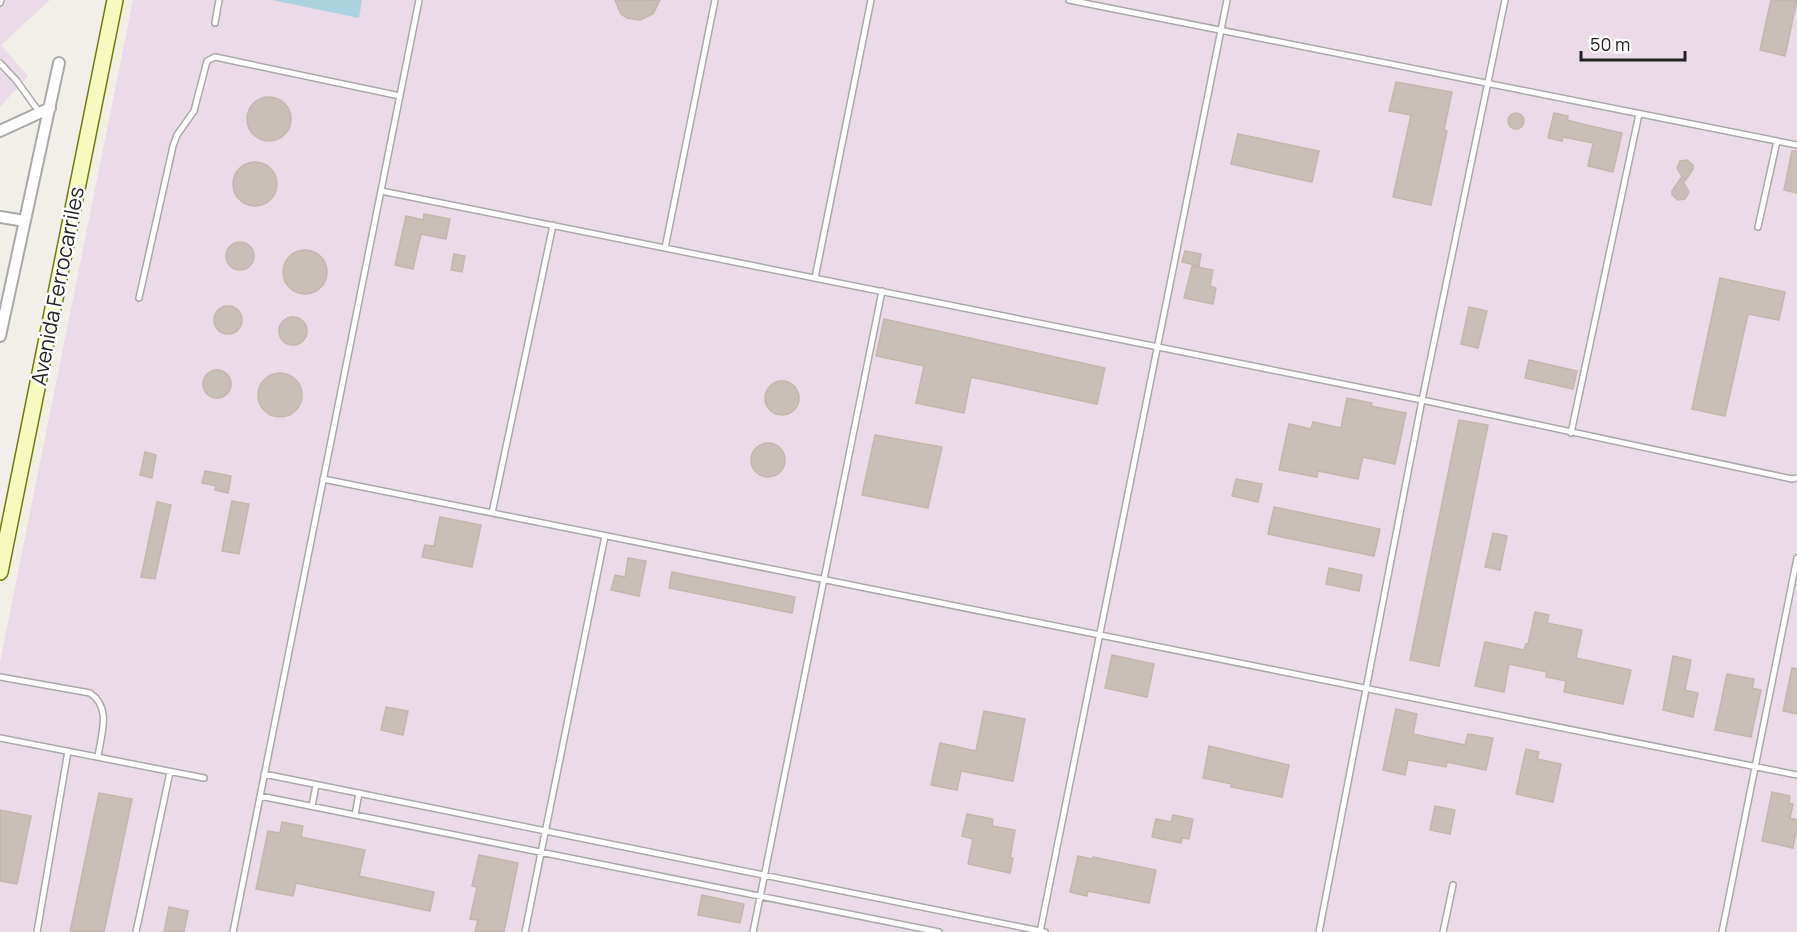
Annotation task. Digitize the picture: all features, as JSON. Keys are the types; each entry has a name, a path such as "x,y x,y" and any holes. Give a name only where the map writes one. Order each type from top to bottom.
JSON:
{"main road":[{"name":"Avenida Ferrocarriles","path":"0,572 115,0"}],"street":[{"name":"Avenida Ferrocarriles","path":"0,336 26,221 45,111 59,63"},
{"path":"0,131 45,111"},
{"path":"0,217 26,221"}],"lane":[{"path":"215,23 219,0"},
{"path":"233,932 419,0"},
{"path":"664,248 715,0"},
{"path":"815,278 871,0"},
{"path":"1069,0 1797,145"},
{"path":"264,774 1041,932 1227,0"},
{"path":"1319,932 1368,689 1422,400 1505,0"},
{"path":"139,298 173,146 177,135 194,111 207,61 215,57 400,96"},
{"path":"0,63 45,111"},
{"path":"1571,433 1639,114"},
{"path":"1758,227 1777,141"},
{"path":"381,191 1422,400 1571,433 1795,478 1797,484"},
{"path":"492,513 553,225"},
{"path":"753,932 882,291"},
{"path":"323,479 1797,775"},
{"path":"525,932 605,536"},
{"path":"1722,932 1797,558"},
{"path":"0,677 90,693 99,699 104,711 98,757"},
{"path":"0,738 204,778"},
{"path":"37,932 68,751"},
{"path":"136,932 170,772"},
{"path":"312,806 316,785"},
{"path":"355,815 359,793"},
{"path":"260,796 939,932"},
{"path":"1443,932 1453,885"}],"shaded area":[{"path":"0,0 50,0 1,45 28,76 0,107"},
{"path":"133,0 1797,0 1797,932 0,932 0,662"}],"water":[{"path":"272,0 362,0 359,18"}],"building":[{"path":"615,0 660,0 653,14 640,20 627,18 621,14"},
{"path":"1771,0 1797,0 1785,56 1760,50"},
{"path":"1396,82 1452,92 1444,130 1447,131 1431,205 1393,197 1411,115 1389,111"},
{"path":"269,97 285,103 291,119 285,135 269,141 253,135 247,119 253,103"},
{"path":"1513,113 1519,113 1524,121 1522,127 1513,129 1508,124 1508,118"},
{"path":"1554,113 1568,116 1567,120 1622,133 1613,172 1588,166 1593,143 1563,137 1562,141 1548,138"},
{"path":"1238,134 1319,151 1312,182 1231,164"},
{"path":"1792,151 1797,151 1797,193 1784,190"},
{"path":"1687,160 1693,165 1693,169 1685,181 1677,168 1680,161"},
{"path":"255,162 271,168 277,184 271,200 255,206 239,200 233,184 239,168"},
{"path":"1681,178 1689,192 1685,199 1678,200 1672,195 1672,191"},
{"path":"424,214 450,219 446,239 421,234 413,269 395,265 406,216 423,220"},
{"path":"240,242 250,246 254,256 250,266 240,270 230,266 226,256 230,246"},
{"path":"305,250 321,256 327,272 321,288 305,294 289,288 283,272 289,256"},
{"path":"1185,251 1201,254 1199,266 1182,262"},
{"path":"454,254 465,256 462,272 451,270"},
{"path":"1192,266 1213,270 1210,286 1216,288 1213,304 1184,298"},
{"path":"1720,278 1785,292 1779,320 1748,314 1725,416 1692,409"},
{"path":"228,306 238,310 242,320 238,330 228,334 218,330 214,320 218,310"},
{"path":"1469,307 1487,311 1478,348 1461,344"},
{"path":"293,317 303,321 307,331 303,341 293,345 283,341 279,331 283,321"},
{"path":"884,319 1105,368 1097,404 971,377 964,413 916,403 924,366 876,356"},
{"path":"1529,360 1577,371 1573,389 1525,378"},
{"path":"217,370 227,374 231,384 227,394 217,398 207,394 203,384 207,374"},
{"path":"280,373 296,379 302,395 296,411 280,417 264,411 258,395 264,379"},
{"path":"782,381 794,386 799,398 794,410 782,415 770,410 765,398 770,386"},
{"path":"1347,398 1372,403 1371,406 1406,413 1395,464 1363,457 1358,479 1318,471 1317,477 1279,470 1289,424 1311,429 1313,422 1341,428"},
{"path":"1459,420 1488,425 1439,666 1410,660"},
{"path":"875,435 942,447 928,508 862,495"},
{"path":"768,443 780,448 785,460 780,472 768,477 756,472 751,460 756,448"},
{"path":"145,452 156,455 152,478 140,475"},
{"path":"205,471 231,476 228,493 215,490 216,486 202,483"},
{"path":"1236,479 1262,484 1258,502 1232,496"},
{"path":"232,501 249,504 239,554 222,551"},
{"path":"157,502 171,505 155,579 141,577"},
{"path":"1274,507 1380,529 1374,556 1268,534"},
{"path":"440,517 481,525 472,567 422,557 425,545 434,546"},
{"path":"1493,533 1507,536 1500,570 1485,567"},
{"path":"628,558 646,561 639,596 611,590 615,575 625,577"},
{"path":"1329,568 1362,575 1359,591 1326,584"},
{"path":"672,572 795,597 792,613 669,588"},
{"path":"1535,612 1549,615 1547,623 1582,630 1576,658 1631,670 1623,704 1564,692 1566,681 1546,677 1547,672 1509,664 1504,692 1475,686 1485,642 1524,650 1528,644"},
{"path":"1112,655 1154,664 1147,697 1105,688"},
{"path":"1673,656 1691,660 1685,690 1698,693 1693,717 1663,710"},
{"path":"1792,668 1797,669 1797,714 1783,711"},
{"path":"1727,674 1754,679 1752,688 1761,690 1751,737 1715,730"},
{"path":"386,707 408,711 403,735 381,730"},
{"path":"1396,709 1417,714 1413,734 1465,745 1468,734 1493,738 1486,770 1447,762 1446,767 1408,760 1405,775 1383,770"},
{"path":"984,711 1025,719 1013,781 961,771 957,790 931,785 940,743 976,751"},
{"path":"1209,746 1289,765 1282,797 1231,787 1232,784 1203,778"},
{"path":"1526,749 1539,752 1537,759 1561,764 1553,802 1516,794"},
{"path":"1772,792 1790,796 1789,803 1793,804 1790,818 1797,820 1797,828 1793,848 1762,841"},
{"path":"99,793 132,799 104,932 70,932"},
{"path":"1435,806 1455,810 1450,834 1430,830"},
{"path":"0,810 31,816 17,884 0,881"},
{"path":"967,814 993,819 992,826 1015,830 1010,873 968,864 973,839 962,836"},
{"path":"1173,815 1193,819 1189,839 1182,838 1181,843 1152,837 1156,819 1171,822"},
{"path":"282,822 303,826 301,837 365,850 359,876 434,892 430,911 296,883 293,896 256,889 268,831 280,833"},
{"path":"479,855 518,863 504,932 475,932 478,920 470,919 477,887 472,886"},
{"path":"1078,856 1156,870 1149,903 1088,891 1087,896 1070,892"},
{"path":"702,895 744,904 740,923 698,915"},
{"path":"169,907 188,911 184,932 164,932"}]}
